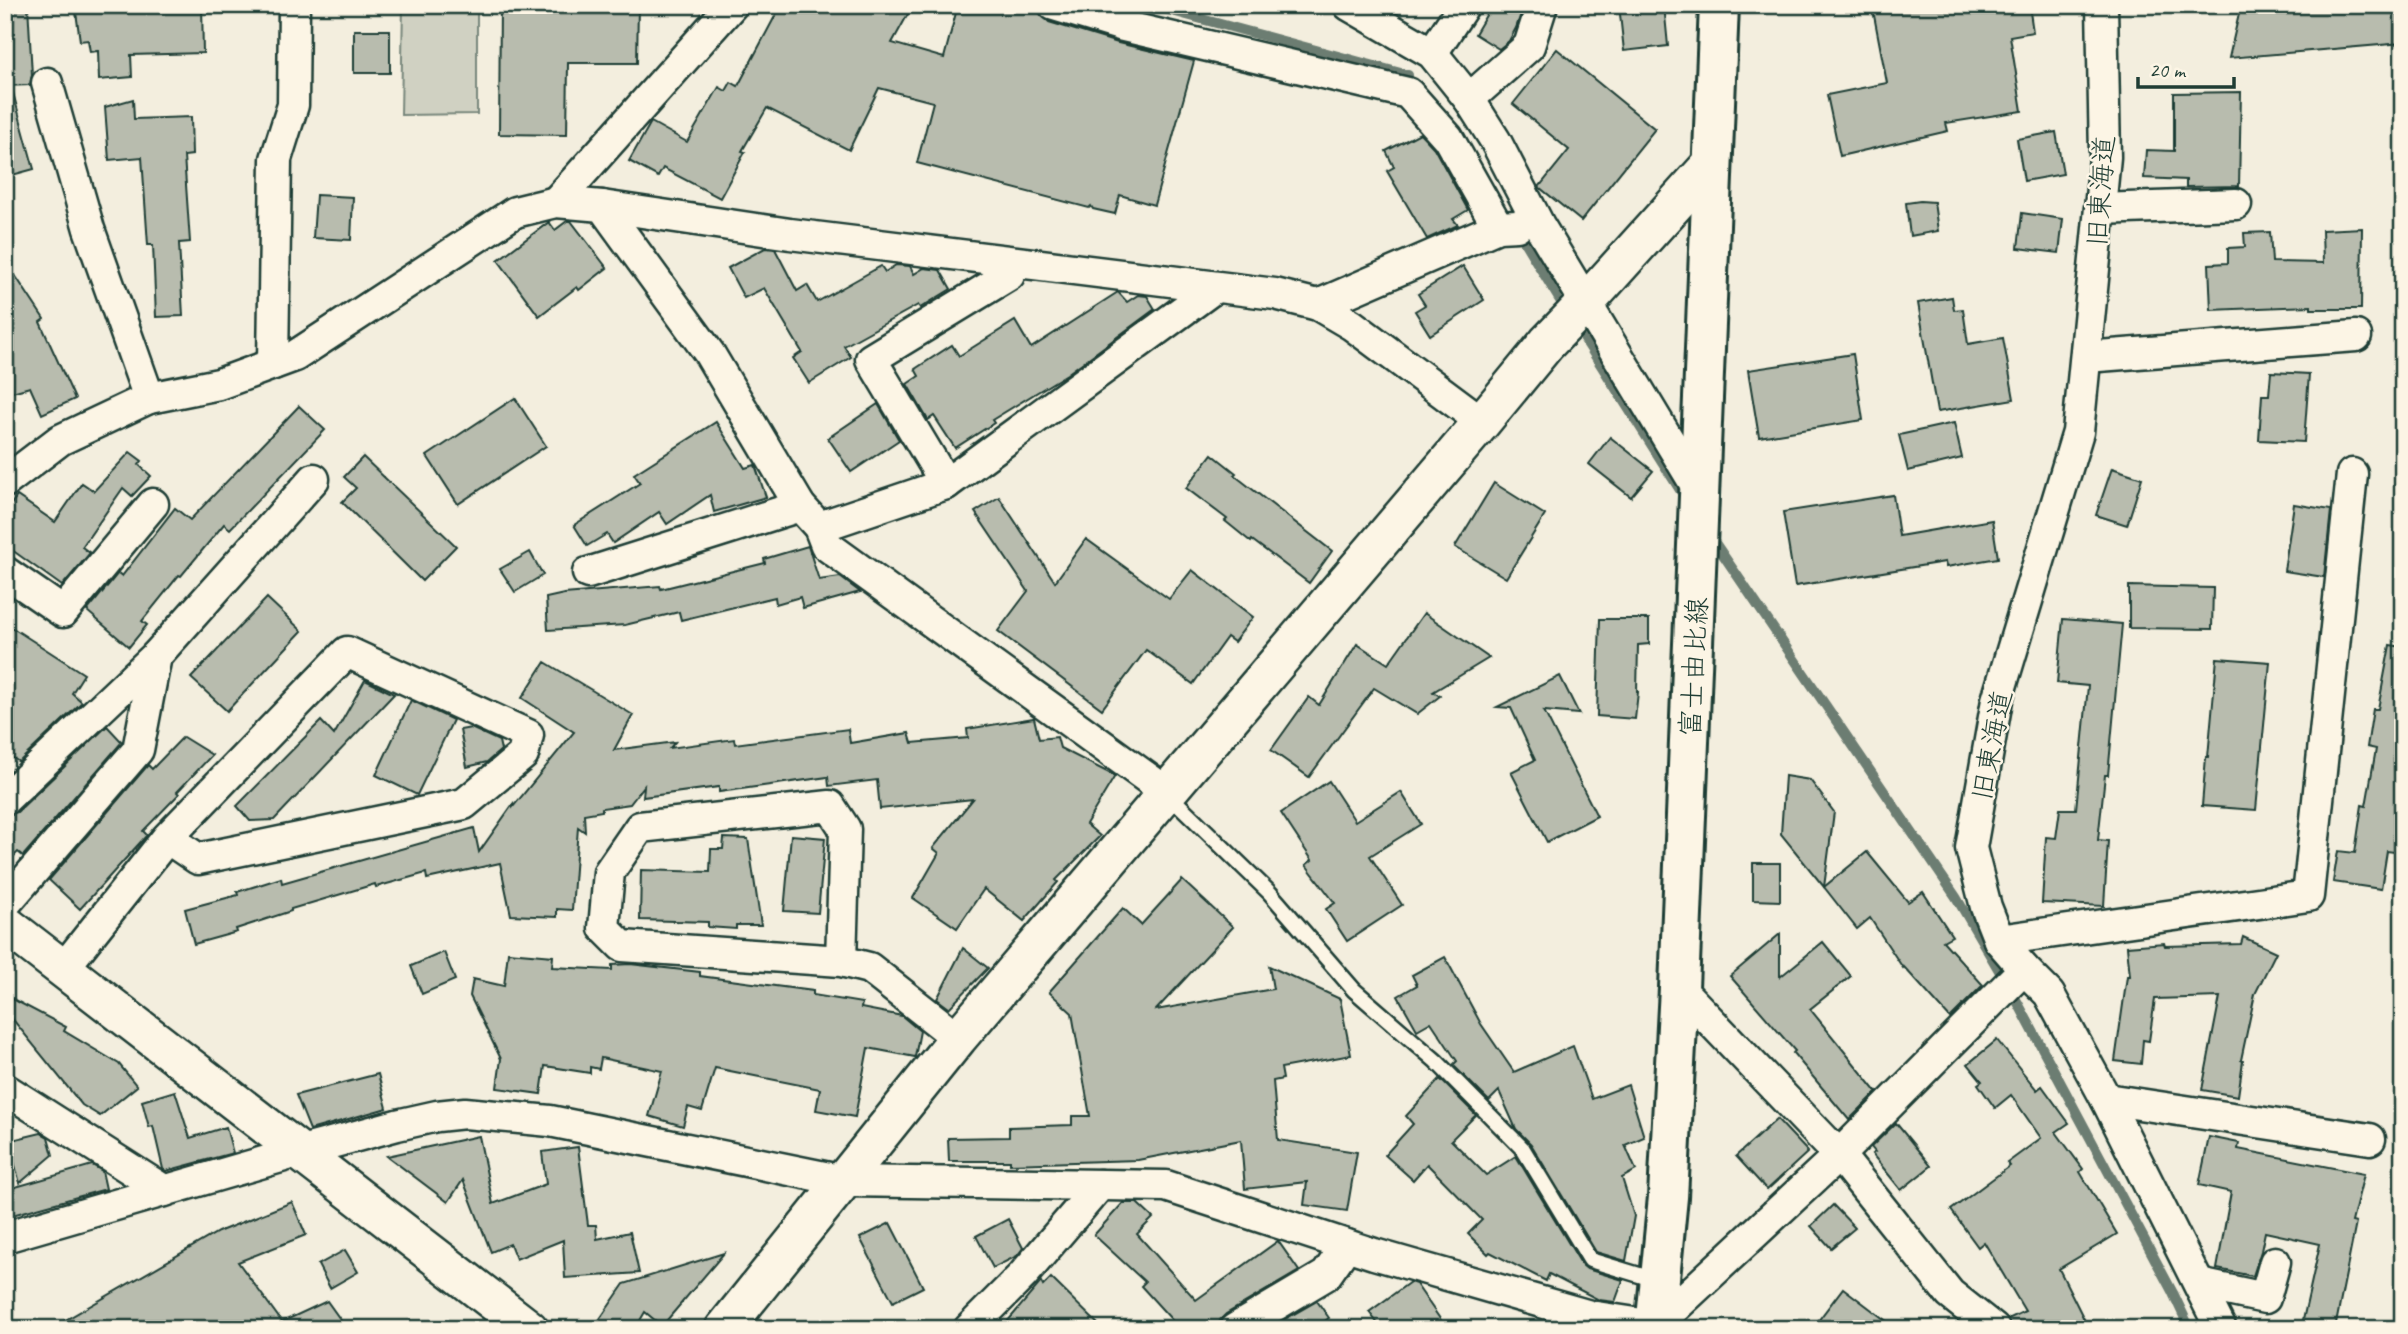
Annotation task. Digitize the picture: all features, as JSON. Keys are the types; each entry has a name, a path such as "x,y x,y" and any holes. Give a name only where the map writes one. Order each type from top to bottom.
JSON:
{"main road":[{"name":"富士由比線","path":"1655,1327 1668,1198 1679,988 1719,5"}],"street":[{"path":"273,364 276,159 293,105 294,5"},
{"path":"556,202 732,5"},
{"path":"1054,5 1150,32 1408,93 1448,138 1498,227"},
{"path":"1349,5 1432,53 1469,99 1495,140 1584,305 1700,492"},
{"path":"1432,53 1464,5"},
{"path":"1469,99 1529,46 1542,5"},
{"name":"旧東海道","path":"2102,5 2105,157 2078,432 1997,700 1971,848 1986,907 1999,940 2049,994 2106,1100 2221,1329"},
{"path":"47,83 89,229 149,398"},
{"path":"724,1329 958,1038 1482,422 1546,343 1584,305 1712,163"},
{"path":"5,482 60,440 149,398 219,384 295,356 515,212 556,202 1275,294 1318,305 1352,325 1482,422"},
{"path":"2099,209 2236,204"},
{"path":"602,206 709,354 826,545 1168,793"},
{"path":"1318,305 1498,227 1539,225"},
{"path":"946,484 871,359 1009,275 1010,262"},
{"path":"588,573 946,484 1214,288"},
{"path":"2086,357 2356,336"},
{"path":"1999,940 2308,896 2352,474"},
{"path":"5,799 156,656 314,479"},
{"path":"5,572 63,612 153,504"},
{"path":"63,969 167,838 347,652 528,735 523,755 464,804 198,859 167,838"},
{"path":"5,904 138,750 156,656"},
{"path":"841,961 845,829 830,806 640,827 609,872 604,928 622,946 841,961 869,968 958,1038"},
{"path":"5,924 528,1329"},
{"path":"5,1237 298,1152 437,1116 465,1113 551,1121 844,1181 1166,1186 1347,1245 1590,1316 1655,1327 1839,1155 2024,970"},
{"path":"1679,988 1839,1155 1950,1294 1994,1329"},
{"path":"5,1089 165,1191"},
{"path":"2106,1100 2370,1139"},
{"path":"969,1329 1023,1275 1100,1185"},
{"path":"1235,1329 1326,1275 1347,1245"},
{"path":"2199,1284 2265,1298 2275,1262"}],"lane":[{"path":"1168,793 1270,893 1354,990 1436,1061 1523,1149 1590,1260 1660,1282"}],"shaded area":[{"path":"403,5 477,5 477,114 401,115"}],"building":[{"path":"5,5 28,5 32,75 30,85 5,86"},
{"path":"75,5 202,5 203,53 131,55 132,77 99,80 98,51 90,52 88,40 80,41"},
{"path":"500,5 638,5 637,63 568,63 567,135 499,134"},
{"path":"781,5 913,5 892,43 944,58 958,5 1011,5 1039,12 1049,22 1118,43 1194,61 1154,205 1120,195 1115,214 917,163 933,102 879,88 849,150 767,108 742,151 745,152 720,198 663,168 658,177 629,161 651,122 687,142 719,87 726,91 731,82 738,86"},
{"path":"1492,5 1524,5 1509,41 1499,49 1475,34"},
{"path":"1619,5 1664,5 1668,46 1624,51"},
{"path":"1872,5 2029,5 2033,32 2010,36 2022,111 1946,123 1948,131 1840,156 1827,95 1887,83"},
{"path":"2241,5 2403,5 2403,43 2229,58"},
{"path":"354,30 390,30 390,73 354,73"},
{"path":"1557,49 1655,129 1581,221 1539,187 1569,150 1513,104"},
{"path":"2241,92 2239,186 2186,187 2186,180 2144,178 2146,150 2174,151 2174,93"},
{"path":"13,93 34,169 5,177 5,94"},
{"path":"133,99 134,119 191,117 192,155 184,156 190,242 179,243 183,316 156,317 153,245 148,245 142,157 109,160 105,107"},
{"path":"2056,132 2063,174 2024,181 2017,139"},
{"path":"1420,133 1434,148 1468,210 1453,219 1458,225 1427,239 1387,171 1394,167 1386,151"},
{"path":"316,195 353,197 351,240 313,238"},
{"path":"1934,202 1938,231 1910,236 1906,203"},
{"path":"2022,213 2063,219 2059,253 2018,248"},
{"path":"571,221 607,268 539,316 498,260 549,222 555,230"},
{"path":"2362,228 2361,309 2311,309 2311,306 2211,310 2209,264 2228,263 2228,248 2245,247 2244,233 2270,232 2272,262 2323,263 2322,230"},
{"path":"765,248 775,249 797,291 807,285 817,302 881,266 885,272 896,265 910,266 914,274 924,268 940,270 951,289 920,308 918,305 844,346 851,357 809,383 793,358 802,352 764,288 744,298 728,268"},
{"path":"5,260 44,319 40,322 75,399 42,414 30,387 5,394"},
{"path":"1463,266 1484,300 1430,335 1415,311 1425,305 1418,294"},
{"path":"1118,292 1127,302 1138,295 1147,296 1155,309 1067,374 992,420 994,423 955,448 934,416 928,420 907,384 919,376 915,369 952,345 959,356 1015,321 1031,348"},
{"path":"1952,297 1954,310 1963,309 1968,344 2003,338 2014,399 1937,412 1918,303"},
{"path":"1853,354 1863,420 1759,437 1748,370"},
{"path":"2271,372 2309,374 2304,442 2259,440 2262,395 2269,395"},
{"path":"515,398 546,446 458,504 427,456"},
{"path":"878,404 899,440 851,472 828,438"},
{"path":"299,406 325,430 230,529 224,524 142,621 147,625 129,647 87,611 118,573 122,576 175,508 190,520"},
{"path":"716,422 745,468 755,465 766,497 714,512 710,495 667,524 659,512 613,543 607,534 587,546 574,525 640,483 634,474"},
{"path":"1954,423 1962,458 1908,471 1899,435"},
{"path":"1610,437 1653,471 1631,497 1589,464"},
{"path":"130,452 142,461 139,465 151,476 132,496 123,488 82,547 90,553 62,586 5,545 5,513 17,496 55,522 82,483 94,491"},
{"path":"1212,454 1236,473 1234,475 1332,551 1309,583 1252,540 1251,542 1225,521 1227,519 1186,488"},
{"path":"363,457 456,546 422,581 342,502 356,488 344,477"},
{"path":"2112,468 2142,478 2127,525 2096,515"},
{"path":"1494,483 1545,515 1506,578 1455,547"},
{"path":"1893,495 1899,536 1992,520 1998,558 1946,567 1945,562 1795,586 1783,512"},
{"path":"999,497 1055,582 1086,539 1169,599 1192,570 1253,617 1234,642 1227,637 1193,684 1146,650 1102,709 998,631 1028,591 975,512"},
{"path":"2294,504 2331,510 2324,577 2284,571"},
{"path":"808,546 819,580 840,577 860,592 803,608 800,597 776,604 775,597 681,620 679,612 625,625 548,630 546,598 660,586 661,589 765,563 764,559"},
{"path":"530,552 543,575 515,592 500,569"},
{"path":"2129,586 2213,588 2212,629 2129,628"},
{"path":"267,598 302,631 227,711 191,678"},
{"path":"1424,613 1489,658 1433,692 1440,696 1417,714 1374,688 1309,777 1271,750 1309,697 1319,705 1357,644 1388,664"},
{"path":"1600,619 1649,619 1649,644 1638,645 1635,719 1597,716"},
{"path":"2063,619 2122,624 2108,775 2105,775 2098,840 2108,841 2104,906 2042,903 2046,837 2056,838 2060,809 2076,809 2088,686 2057,683"},
{"path":"5,623 84,674 72,693 82,702 19,762 5,753"},
{"path":"2390,645 2403,647 2403,853 2387,851 2381,889 2333,882 2338,851 2355,853 2362,805 2366,806 2376,749 2367,747 2373,709 2378,709"},
{"path":"2217,658 2270,662 2256,810 2202,806"},
{"path":"545,662 633,715 614,750 675,742 670,748 734,739 735,744 848,729 850,743 909,733 912,743 968,738 967,729 1034,718 1039,739 1057,737 1060,748 1115,776 1086,824 1100,836 1056,880 1058,882 1024,921 984,889 957,928 913,898 939,853 933,848 973,799 880,809 877,780 829,786 828,777 719,792 719,787 643,797 644,786 630,804 584,814 585,832 578,827 572,910 557,909 557,917 511,915 500,863 427,879 426,873 376,887 375,884 291,909 236,929 237,932 194,944 185,909 238,895 237,892 281,878 282,883 474,828 479,852 513,804 513,807 574,732 522,698"},
{"path":"1560,676 1579,714 1544,711 1597,816 1547,842 1511,772 1535,760 1511,708 1497,707"},
{"path":"365,680 394,694 274,820 250,821 237,806 321,721 334,735"},
{"path":"411,700 453,720 417,795 376,775"},
{"path":"107,726 122,742 23,856 18,852 5,865 5,816 17,812"},
{"path":"471,728 499,741 501,750 487,762 467,767 460,730"},
{"path":"183,737 212,755 143,831 147,835 80,909 49,880 148,765 152,769"},
{"path":"1785,776 1810,780 1834,812 1824,887 1781,834"},
{"path":"1329,781 1355,821 1401,792 1421,824 1370,856 1402,905 1347,941 1326,909 1335,903 1306,865 1312,860 1281,813"},
{"path":"791,835 825,838 818,913 784,911"},
{"path":"724,838 748,839 761,925 736,925 736,929 708,927 708,922 640,920 641,870 710,872 711,849 723,849"},
{"path":"1867,852 1908,902 1923,892 1952,936 1943,941 1983,985 1950,1018 1903,968 1870,918 1857,929 1824,887"},
{"path":"1753,863 1780,863 1780,901 1753,900"},
{"path":"1182,880 1233,927 1156,1010 1273,989 1269,966 1340,999 1351,1055 1281,1068 1283,1079 1273,1081 1278,1140 1357,1152 1347,1211 1304,1205 1307,1182 1245,1189 1241,1140 1138,1160 1010,1164 1010,1161 949,1161 948,1138 1009,1137 1009,1127 1072,1125 1072,1116 1090,1116 1072,1013 1049,992 1123,908 1141,925"},
{"path":"1780,934 1780,977 1823,942 1851,976 1810,1009 1877,1092 1849,1120 1793,1053 1795,1051 1730,976"},
{"path":"2243,937 2276,952 2255,994 2241,1060 2238,1096 2202,1090 2220,997 2155,999 2149,1041 2143,1040 2141,1064 2115,1061 2127,976 2130,976 2127,946 2164,943 2165,946 2241,944"},
{"path":"963,948 988,968 949,1008 937,999"},
{"path":"444,952 455,980 422,994 411,966"},
{"path":"508,952 553,956 552,967 612,970 612,965 630,964 700,972 700,976 813,991 813,995 862,1003 861,1008 902,1016 920,1031 915,1057 868,1048 855,1117 816,1110 820,1089 715,1068 702,1111 688,1107 683,1126 649,1116 662,1071 601,1058 599,1069 590,1067 590,1073 545,1066 541,1094 497,1088 501,1059 470,996 473,979 504,986"},
{"path":"1445,957 1481,1024 1514,1072 1573,1046 1592,1099 1628,1085 1644,1137 1625,1145 1636,1170 1622,1178 1634,1216 1626,1261 1596,1252 1531,1144 1516,1129 1499,1091 1489,1101 1453,1065 1457,1061 1431,1022 1417,1030 1398,996 1417,985 1412,975"},
{"path":"5,995 66,1027 64,1031 119,1064 137,1086 100,1116 82,1105 5,1010"},
{"path":"1997,1040 2037,1090 2042,1086 2069,1123 2056,1132 2083,1169 2080,1172 2117,1234 2059,1269 2089,1329 2011,1329 2008,1319 2025,1311 1984,1242 1978,1247 1951,1210 2010,1166 2007,1163 2041,1138 2011,1095 1995,1108 1978,1084 1982,1081 1968,1064"},
{"path":"378,1074 387,1108 310,1130 296,1095"},
{"path":"1440,1079 1476,1115 1451,1140 1486,1175 1516,1156 1582,1265 1623,1280 1615,1302 1599,1300 1549,1274 1546,1281 1490,1252 1488,1254 1468,1234 1482,1220 1427,1164 1413,1180 1385,1155 1413,1124 1406,1116"},
{"path":"175,1091 190,1138 226,1127 233,1153 166,1171 163,1169 153,1126 149,1127 142,1101"},
{"path":"1777,1119 1808,1152 1767,1190 1736,1156"},
{"path":"1896,1123 1931,1166 1901,1190 1872,1154 1875,1152 1871,1147"},
{"path":"41,1133 48,1137 53,1155 20,1183 8,1141"},
{"path":"479,1136 493,1204 546,1184 542,1152 578,1147 588,1225 596,1225 597,1239 630,1232 639,1273 565,1278 563,1240 516,1259 510,1244 491,1252 463,1180 448,1202 387,1156"},
{"path":"2209,1137 2239,1143 2238,1149 2364,1174 2352,1222 2356,1223 2335,1329 2301,1329 2320,1244 2265,1232 2253,1276 2217,1269 2231,1192 2199,1185"},
{"path":"92,1165 102,1171 106,1189 5,1217 5,1190"},
{"path":"292,1202 306,1235 238,1262 282,1322 327,1301 347,1329 50,1329 218,1232"},
{"path":"1123,1203 1137,1203 1153,1218 1137,1234 1196,1300 1278,1241 1299,1271 1226,1314 1220,1320 1218,1329 1180,1329 1141,1286 1145,1282 1094,1235"},
{"path":"1833,1205 1855,1228 1831,1248 1811,1226"},
{"path":"1008,1219 1023,1248 1017,1256 993,1268 976,1236"},
{"path":"890,1223 923,1287 893,1302 860,1238"},
{"path":"345,1250 358,1272 330,1288 318,1265"},
{"path":"724,1253 662,1326 645,1312 635,1329 593,1329 624,1284"},
{"path":"1051,1278 1103,1329 1001,1329 1041,1282 1043,1286"},
{"path":"1410,1282 1416,1284 1447,1329 1382,1329 1369,1312"},
{"path":"1843,1288 1897,1329 1812,1329"},
{"path":"1317,1301 1329,1318 1313,1329 1287,1329 1282,1321"}],"waterway":[{"path":"1150,5 1408,75"},
{"path":"1523,240 1567,312"},
{"path":"1575,324 1687,501"},
{"path":"1709,534 1956,897 2018,1003 2190,1329"}]}
